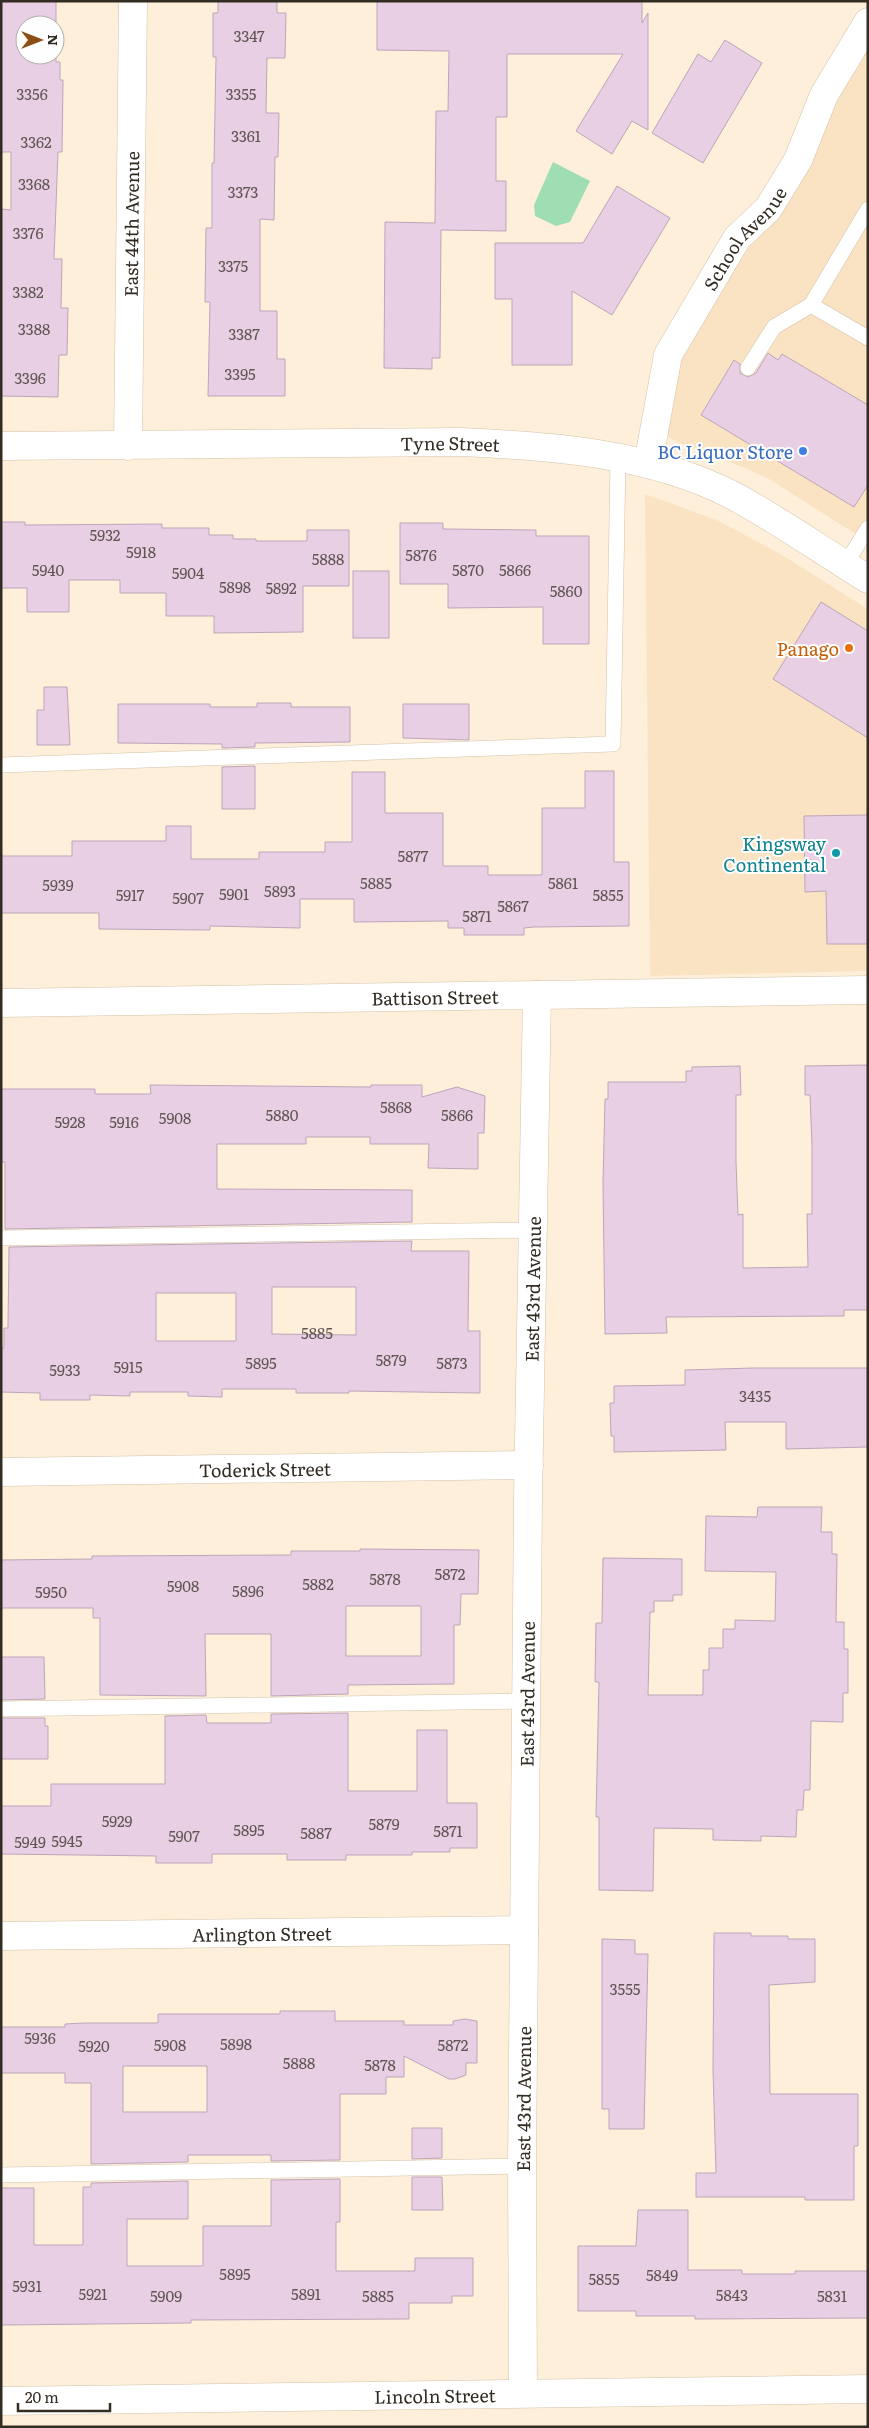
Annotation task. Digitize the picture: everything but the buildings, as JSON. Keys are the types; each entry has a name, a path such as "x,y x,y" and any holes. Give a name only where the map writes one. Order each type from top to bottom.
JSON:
{"street":[{"name":"East 44th Avenue","path":"128,446 133,1"},
{"name":"School Avenue","path":"648,464 668,355 737,238 768,209 798,160 824,95 868,22"},
{"name":"Tyne Street","path":"1,446 461,442 526,445 648,464 689,476 732,495 856,572"},
{"name":"Battison Street","path":"1,1003 868,990"},
{"name":"East 43rd Avenue","path":"523,2393 522,2166 526,1701 537,995"},
{"name":"Toderick Street","path":"1,1472 529,1466"},
{"name":"Arlington Street","path":"1,1936 524,1930"},
{"name":"Lincoln Street","path":"1,2401 868,2390"}],"lane":[{"path":"748,368 774,327 811,305 868,209"},
{"path":"811,305 868,338"},
{"path":"1,765 613,744 618,459"},
{"path":"856,572 868,528"},
{"path":"1,1238 534,1230"},
{"path":"1,1709 526,1701"},
{"path":"1,2175 522,2166"}],"shaded area":[{"path":"868,43 868,542 769,479 675,441 666,432 672,379 687,344 814,146 848,75"},
{"path":"645,494 719,521 782,555 868,609 868,971 650,976"}],"green space":[{"path":"553,162 590,181 570,222 556,226 535,216 534,205"}],"place":[{"name":"BC Liquor Store","path":"803,451"},
{"name":"Panago","path":"849,648"},
{"name":"Kingsway Continental","path":"836,853"}]}
